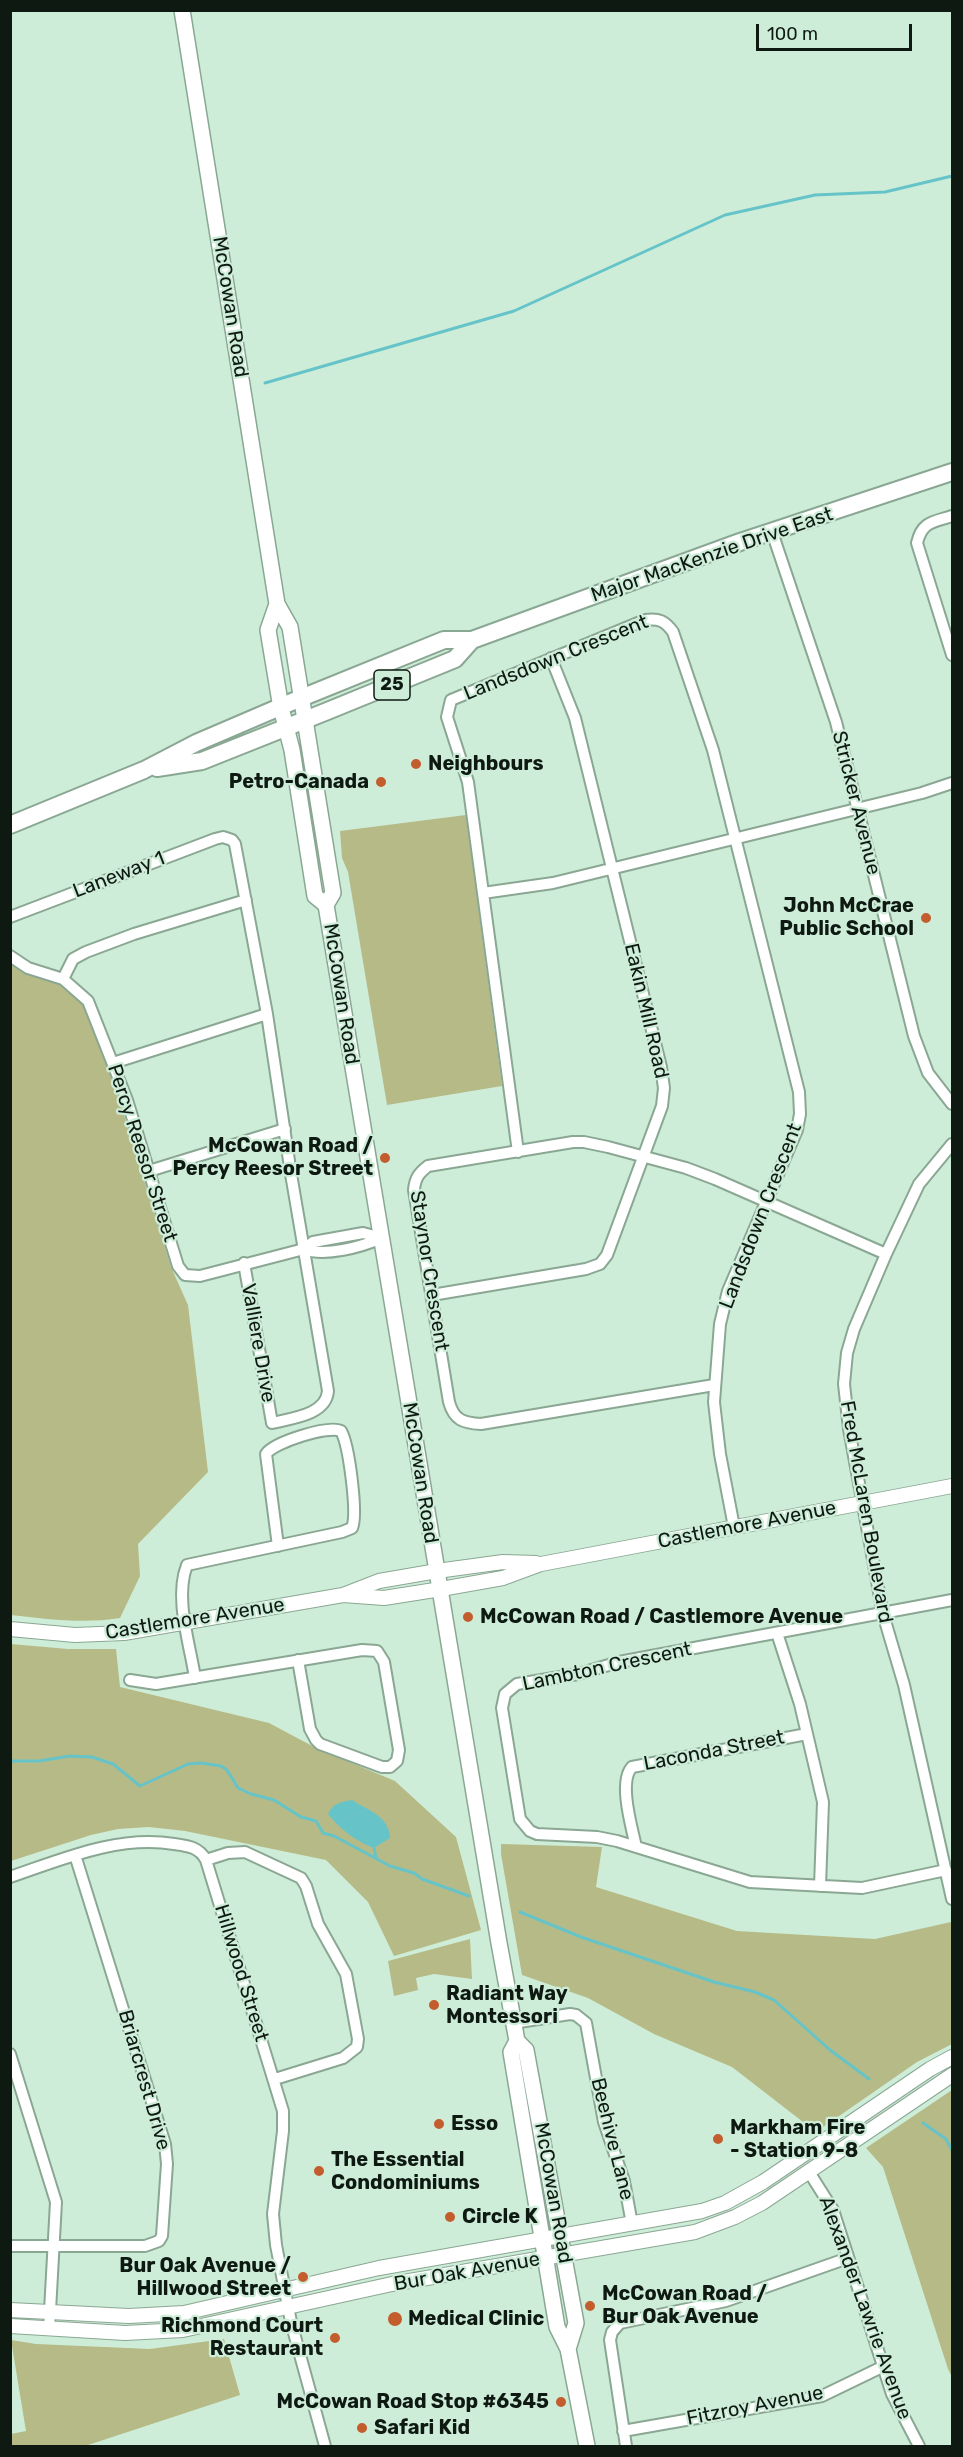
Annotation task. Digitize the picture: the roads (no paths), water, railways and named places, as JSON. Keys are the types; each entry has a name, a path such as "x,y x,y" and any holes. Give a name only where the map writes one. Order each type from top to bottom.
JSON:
{"main road":[{"name":"McCowan Road","path":"182,10 277,604 290,627 333,893 326,905 478,1820 513,2023 517,2041 526,2050 565,2255 576,2323 568,2349"},
{"name":"Major MacKenzie Drive East","path":"10,825 144,770 196,743 301,698 444,640 472,640 772,532 952,472"},
{"name":"McCowan Road","path":"277,604 268,630 281,708 292,750 315,896 326,905"},
{"name":"Major MacKenzie Drive East","path":"144,770 202,761 455,659 472,640"},
{"name":"McCowan Road","path":"517,2041 512,2052 546,2259 558,2327 568,2349 587,2446"}],"street":[{"path":"952,516 926,525 920,532 917,543 952,649"},
{"name":"Stricker Avenue","path":"772,532 836,722 914,1036 928,1073 952,1104"},
{"name":"Landsdown Crescent","path":"518,1152 468,782 447,711 451,700 645,620 656,618 665,622 673,632 713,750 799,1092 800,1114 797,1130 728,1291 720,1324 714,1385 717,1426 734,1527"},
{"name":"Eakin Mill Road","path":"432,1295 586,1269 600,1264 607,1255 662,1106 663,1077 612,869 574,718 551,658"},
{"path":"483,893 553,883 922,793 952,783"},
{"name":"Laneway 1","path":"10,916 215,839 228,838 235,844 246,900"},
{"path":"63,979 73,959 86,952 134,934 246,900 267,1014 304,1249"},
{"name":"Percy Reesor Street","path":"10,956 36,971 63,979 88,1001 112,1062 181,1271 189,1277 195,1277 304,1249 313,1242 363,1233 382,1238"},
{"path":"112,1062 267,1014"},
{"path":"149,1171 285,1130"},
{"name":"Staynor Crescent","path":"714,1385 481,1424 463,1422 453,1415 414,1190 415,1180 420,1172 428,1166 584,1142 686,1168 768,1201 886,1254"},
{"name":"Fred McLaren Boulevard","path":"952,1144 919,1184 886,1254 854,1329 844,1374 845,1407 883,1614 904,1685 952,1899"},
{"name":"Valliere Drive","path":"244,1263 272,1423 318,1410 326,1402 328,1396 304,1249"},
{"path":"195,1678 182,1591 187,1565 278,1546 342,1532 352,1528 355,1508 347,1447 342,1431 331,1428 277,1445 266,1454 278,1546"},
{"name":"Castlemore Avenue","path":"343,1595 384,1598 503,1578 541,1564 952,1486"},
{"name":"Castlemore Avenue","path":"10,1629 63,1635 99,1635 186,1623 343,1595 379,1581 437,1571 503,1562 541,1564"},
{"name":"Lambton Crescent","path":"946,1870 868,1888 750,1882 597,1837 537,1834 524,1826 520,1819 502,1708 505,1694 517,1684 578,1674 619,1662 952,1600"},
{"path":"777,1633 797,1693 824,1815 820,1886"},
{"path":"130,1680 156,1684 298,1660 370,1649 377,1651 382,1656 399,1750 397,1761 393,1766 387,1768 375,1766 316,1740 310,1729 298,1660"},
{"name":"Laconda Street","path":"636,1847 624,1785 627,1772 632,1767 807,1734"},
{"path":"10,1877 110,1845 148,1842 191,1847 202,1854 206,1860 228,1853 245,1852 301,1878 306,1886 320,1928 346,1974 358,2039 357,2047 343,2058 275,2079"},
{"name":"Briarcrest Drive","path":"54,2246 145,2246 159,2241 163,2227 167,2164 161,2130 75,1855"},
{"name":"Hillwood Street","path":"206,1860 275,2079 284,2121 274,2201 274,2231 288,2306 325,2446"},
{"name":"Beehive Lane","path":"513,2023 570,2014 583,2018 586,2023 604,2122 624,2181 632,2224"},
{"path":"10,2054 56,2202 49,2329"},
{"name":"Bur Oak Avenue","path":"10,2310 129,2316 173,2314 379,2268 702,2211 735,2198 763,2182 930,2069 952,2057"},
{"name":"Bur Oak Avenue","path":"10,2326 125,2333 166,2332 210,2325 392,2284 687,2234 715,2226 749,2211 952,2075"},
{"name":"Alexander Lawrie Avenue","path":"809,2172 830,2203 894,2400 919,2446"},
{"path":"10,2246 54,2246"},
{"path":"626,2446 610,2340 612,2332 620,2323 726,2301 848,2258"},
{"name":"Fitzroy Avenue","path":"623,2431 822,2396 882,2367"}],"water":[{"path":"352,1800 382,1819 390,1838 374,1848 348,1834 328,1814 335,1805"}],"waterway":[{"path":"265,383 514,311 725,215 815,195 885,192 952,176"},
{"path":"10,1761 39,1761 70,1756 92,1757 113,1764 140,1786 188,1764 221,1766 227,1770 238,1788 274,1800 301,1817 316,1821 323,1833 334,1836 390,1866 414,1873 422,1879 469,1896"},
{"path":"374,1848 376,1858"},
{"path":"520,1912 581,1937 774,2000 830,2050 869,2079"},
{"path":"923,2123 946,2139 952,2150"}],"place":[{"name":"Neighbours","path":"416,764"},
{"name":"Petro-Canada","path":"381,782"},
{"name":"John McCrae Public School","path":"926,918"},
{"name":"McCowan Road / Percy Reesor Street","path":"385,1158"},
{"name":"McCowan Road / Castlemore Avenue","path":"468,1617"},
{"name":"Radiant Way Montessori","path":"434,2005"},
{"name":"Esso","path":"439,2124"},
{"name":"Markham Fire - Station 9-8","path":"718,2139"},
{"name":"The Essential Condominiums","path":"319,2171"},
{"name":"Circle K","path":"450,2217"},
{"name":"Bur Oak Avenue / Hillwood Street","path":"303,2277"},
{"name":"McCowan Road / Bur Oak Avenue","path":"590,2306"},
{"name":"Medical Clinic","path":"395,2319"},
{"name":"Richmond Court Restaurant","path":"335,2338"},
{"name":"McCowan Road Stop #6345","path":"561,2402"},
{"name":"Safari Kid","path":"362,2428"}]}
